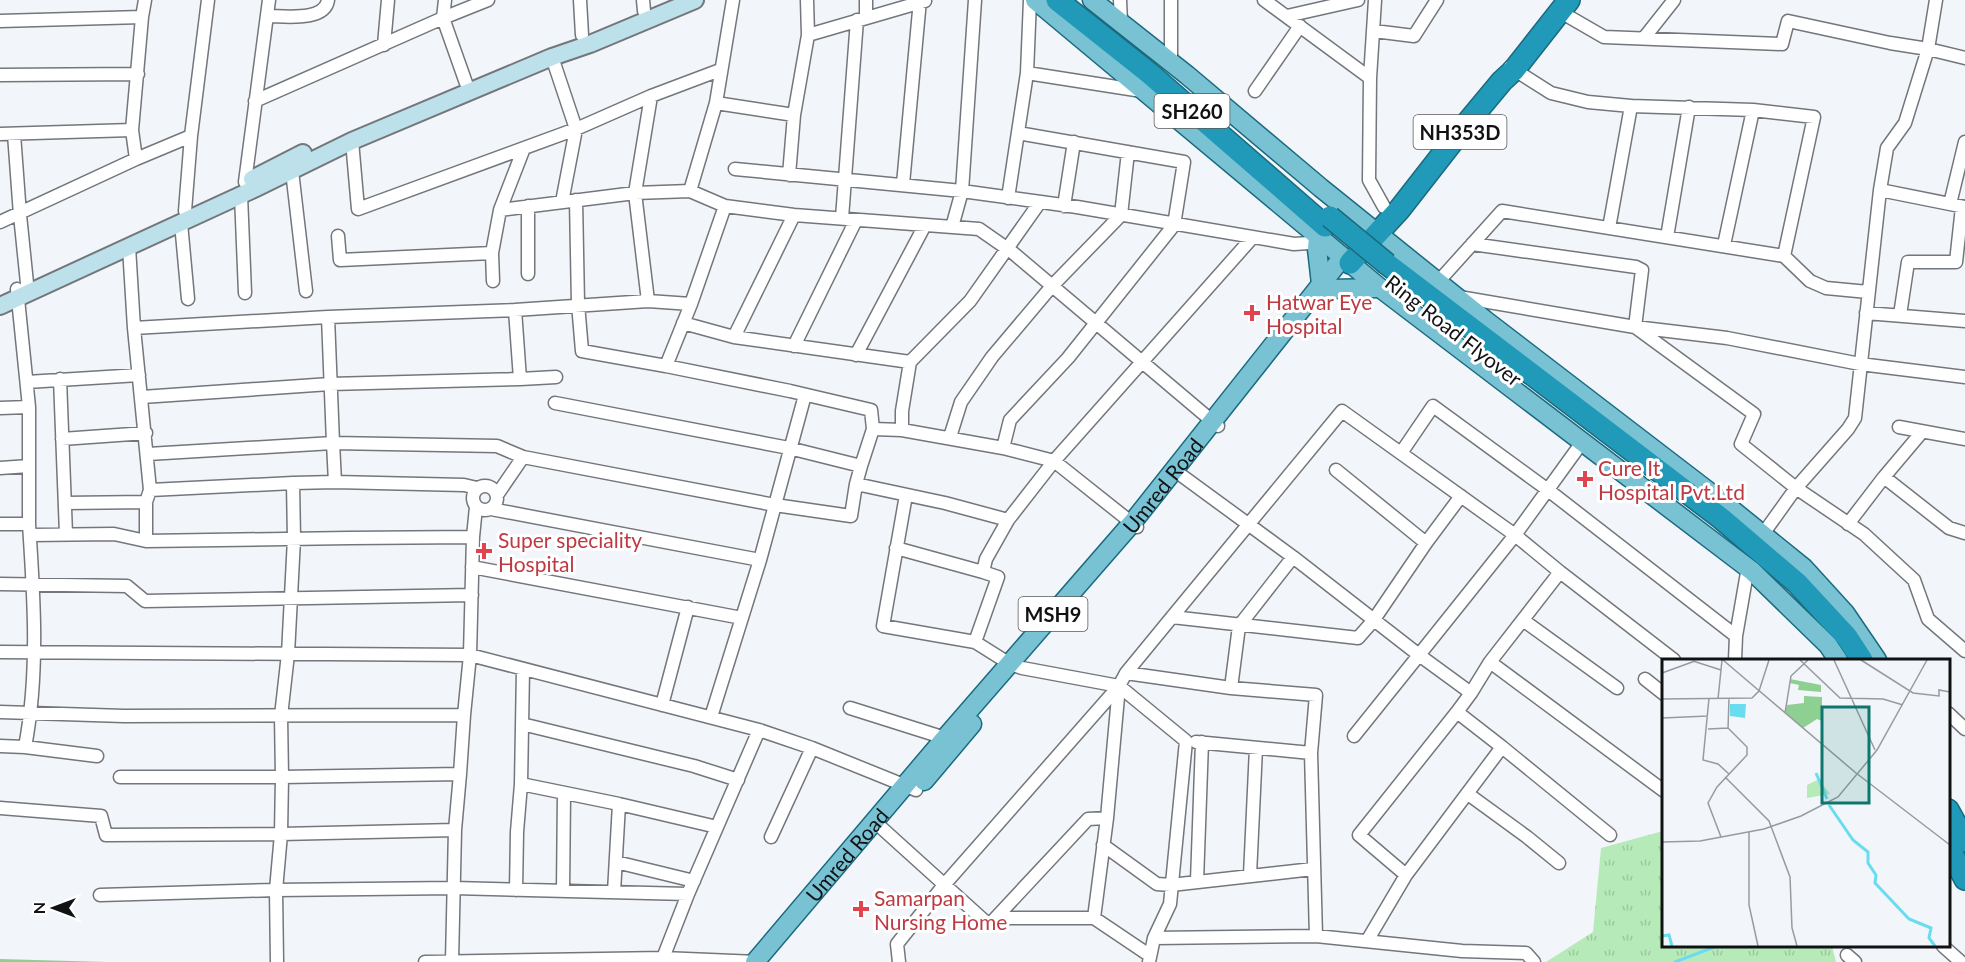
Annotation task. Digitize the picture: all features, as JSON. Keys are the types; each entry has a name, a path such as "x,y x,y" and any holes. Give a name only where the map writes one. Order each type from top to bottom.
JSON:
{"highway":[{"name":"Ring Road Flyover","path":"1057,0 1149,73 1327,225"},
{"name":"Ring Road Flyover","path":"1075,0 1156,65 1382,275 1760,566 1797,597 1848,659"},
{"name":"NH353D","path":"1346,261 1372,230 1384,207 1510,68 1562,4"},
{"name":"NH353D","path":"1372,230 1399,210 1510,68"},
{"name":"Ring Road Flyover","path":"1382,275 1722,519 1797,583 1848,637 1861,659"},
{"path":"1950,814 1965,841"},
{"path":"1950,850 1965,879"}],"main road":[{"path":"1033,0 1145,92 1327,225 1372,230 1763,534 1804,568 1845,613 1876,659"},
{"path":"1092,0 1171,63 1327,225 1346,261 1382,275 1582,441 1748,567 1828,645 1837,659"},
{"path":"1327,225 1317,249 1325,287 1382,275"},
{"name":"Umred Road","path":"759,962 910,788 945,738 1016,666 1135,525 1346,261"},
{"path":"1135,525 1181,475 1216,424"},
{"path":"910,788 987,704 1016,666"}],"street":[{"path":"136,159 132,130 145,0"},
{"path":"188,299 183,217 208,0"},
{"path":"245,293 243,189 269,0"},
{"path":"267,16 310,16 327,7 328,0"},
{"path":"384,45 388,0"},
{"path":"445,0 443,18 466,83"},
{"path":"255,100 488,0"},
{"path":"580,0 582,36"},
{"path":"243,189 273,167 340,136 582,36 644,5 672,0"},
{"path":"0,306 23,291 243,189 292,171 352,141 695,0"},
{"path":"690,191 716,103 733,0"},
{"path":"789,175 794,115 808,36 807,0"},
{"path":"842,219 861,19 866,0"},
{"path":"952,227 962,191 975,0"},
{"path":"1008,198 1027,73 1033,0"},
{"path":"1120,0 1121,23"},
{"path":"1171,0 1171,63"},
{"path":"1264,0 1370,78"},
{"path":"1287,16 1358,0"},
{"path":"1375,0 1370,78 1369,180 1384,207"},
{"path":"1644,38 1674,0"},
{"path":"1763,534 1796,488 1855,418 1880,190 1887,148 1905,123 1928,49 1936,0"},
{"path":"808,36 922,1 903,184"},
{"path":"1374,31 1414,36 1438,1"},
{"path":"1562,4 1604,37 1782,44 1788,21 1965,58"},
{"path":"0,21 142,17"},
{"path":"1255,91 1300,26"},
{"path":"552,57 576,129 562,202"},
{"path":"1510,68 1551,93 1588,102 1631,106 1753,110 1814,117 1784,256"},
{"path":"352,141 358,209 576,129 651,96 720,70"},
{"path":"1027,73 1145,92"},
{"path":"0,75 138,74"},
{"path":"648,301 635,193 651,96"},
{"path":"716,103 794,115"},
{"path":"1609,228 1631,106"},
{"path":"1666,237 1689,107"},
{"path":"1724,245 1753,110"},
{"path":"0,134 132,130"},
{"path":"1003,448 1010,420 1068,358 1174,225 1184,162 1018,133"},
{"path":"14,134 29,407 33,652 32,713 25,747"},
{"path":"0,222 20,215 136,159 191,136"},
{"path":"1064,206 1074,142"},
{"path":"1900,315 1908,262 1956,262 1965,142"},
{"path":"493,281 492,253 500,210 524,148"},
{"path":"950,437 961,402 992,357 1052,286 1121,215 1128,152"},
{"path":"735,169 962,191 1252,238 1303,244 1309,243 1327,225"},
{"path":"292,171 306,291"},
{"path":"1880,190 1959,206"},
{"path":"500,210 635,193 690,191 724,206 794,215 979,229 1008,249 1216,424"},
{"path":"148,454 333,443 497,446 524,457 775,505 851,516 856,484 873,429 872,410 666,366 582,351 578,304 576,200"},
{"path":"902,430 902,411 910,362 970,301 1040,202"},
{"path":"528,206 528,274"},
{"path":"666,366 691,304 724,206"},
{"path":"1438,282 1502,210 1784,256 1810,281 1826,288 1868,292"},
{"path":"734,337 794,215"},
{"path":"794,346 856,220"},
{"path":"856,355 925,225"},
{"path":"0,295 23,291 129,247 160,227"},
{"path":"338,236 340,260 492,253"},
{"path":"983,572 986,559 1008,520 1054,461 1252,238"},
{"path":"1472,244 1636,267 1642,270 1635,327"},
{"path":"129,247 134,328 148,454 150,490 146,502 146,542"},
{"path":"1455,296 1635,327 1727,338 1860,364 1965,377"},
{"path":"134,328 328,317 515,310 578,304 648,301 691,304"},
{"path":"515,310 520,379"},
{"path":"1866,313 1965,321"},
{"path":"328,317 335,482"},
{"path":"683,323 734,337 910,362"},
{"path":"1635,327 1754,414 1741,444 1796,488 1863,534 1914,580 1928,619 1965,651"},
{"path":"27,382 139,375"},
{"path":"142,397 330,384 556,377"},
{"path":"60,379 66,534"},
{"path":"711,717 760,560 805,395"},
{"path":"555,403 789,448 861,466"},
{"path":"1401,453 1433,406 1548,490 1736,636"},
{"path":"0,408 29,407"},
{"path":"898,962 897,944 944,885 1119,686 1126,673 1342,411 1515,535 1673,659"},
{"path":"1899,427 1965,439"},
{"path":"873,429 902,430 950,437 1054,461 1135,525"},
{"path":"1848,524 1922,432"},
{"path":"62,439 146,433"},
{"path":"1354,736 1515,535 1582,441"},
{"path":"491,509 496,503 497,495 524,457"},
{"path":"0,468 29,466"},
{"path":"1336,470 1426,543"},
{"path":"1181,475 1293,556 1373,621 1471,693"},
{"path":"1884,477 1949,528 1965,533"},
{"path":"150,490 335,482 464,485 477,488 489,486 497,495"},
{"path":"277,962 276,890 281,834 281,716 291,598 294,539 293,483"},
{"path":"856,484 945,503 1008,520"},
{"path":"452,961 455,830 470,655 476,507 473,495 477,488"},
{"path":"906,495 883,626 975,642 1016,666 1119,686 1186,741 1311,753"},
{"path":"1172,617 1358,638 1373,621 1461,496"},
{"path":"65,502 146,502"},
{"path":"476,507 760,560"},
{"path":"0,524 66,534 114,534 146,542 473,537"},
{"path":"896,548 998,577 975,642"},
{"path":"1231,688 1239,626 1293,556"},
{"path":"472,567 742,618"},
{"path":"1735,659 1736,636 1748,567"},
{"path":"1406,875 1359,835 1457,712 1490,662 1560,572"},
{"path":"0,584 127,586 145,601 472,596"},
{"path":"662,705 688,608"},
{"path":"1523,620 1617,688"},
{"path":"0,652 470,655 759,730 812,748 910,788"},
{"path":"1490,662 1662,790"},
{"path":"516,890 523,669"},
{"path":"1126,673 1231,688 1316,694 1311,753 1316,936"},
{"path":"1646,679 1662,692"},
{"path":"1094,918 1107,818 1119,686"},
{"path":"850,708 945,738"},
{"path":"0,711 124,716 464,715"},
{"path":"1457,712 1610,835"},
{"path":"1950,715 1965,729"},
{"path":"522,724 684,764 738,780"},
{"path":"663,958 759,730"},
{"path":"996,918 1094,918 1149,958 1154,938 1170,904 1186,741"},
{"path":"1197,881 1202,742"},
{"path":"0,747 25,747 97,756"},
{"path":"1367,941 1406,875 1502,747"},
{"path":"771,837 812,748"},
{"path":"1250,875 1256,748"},
{"path":"120,777 460,774"},
{"path":"521,784 717,827"},
{"path":"563,891 564,793"},
{"path":"1468,794 1559,863"},
{"path":"614,892 619,804"},
{"path":"0,808 101,816 106,835 455,830"},
{"path":"879,825 990,925 1088,819 1107,818"},
{"path":"1103,845 1157,884 1171,885 1313,869"},
{"path":"616,862 694,881"},
{"path":"100,895 454,888 688,894"},
{"path":"1154,938 1316,936 1462,951 1526,952 1534,962"},
{"path":"1945,947 1962,962"},
{"path":"425,962 663,958 759,962"}],"green space":[{"path":"1662,831 1662,947 1832,947 1836,962 1546,962 1593,932 1601,848"},
{"path":"0,959 107,962 0,962"}],"waterway":[{"path":"1675,962 1714,947"}],"place":[{"name":"Hatwar Eye Hospital","path":"1252,313"},
{"name":"Cure It Hospital Pvt.Ltd","path":"1585,479"},
{"name":"Super speciality Hospital","path":"484,551"},
{"name":"Samarpan Nursing Home","path":"861,909"}]}
